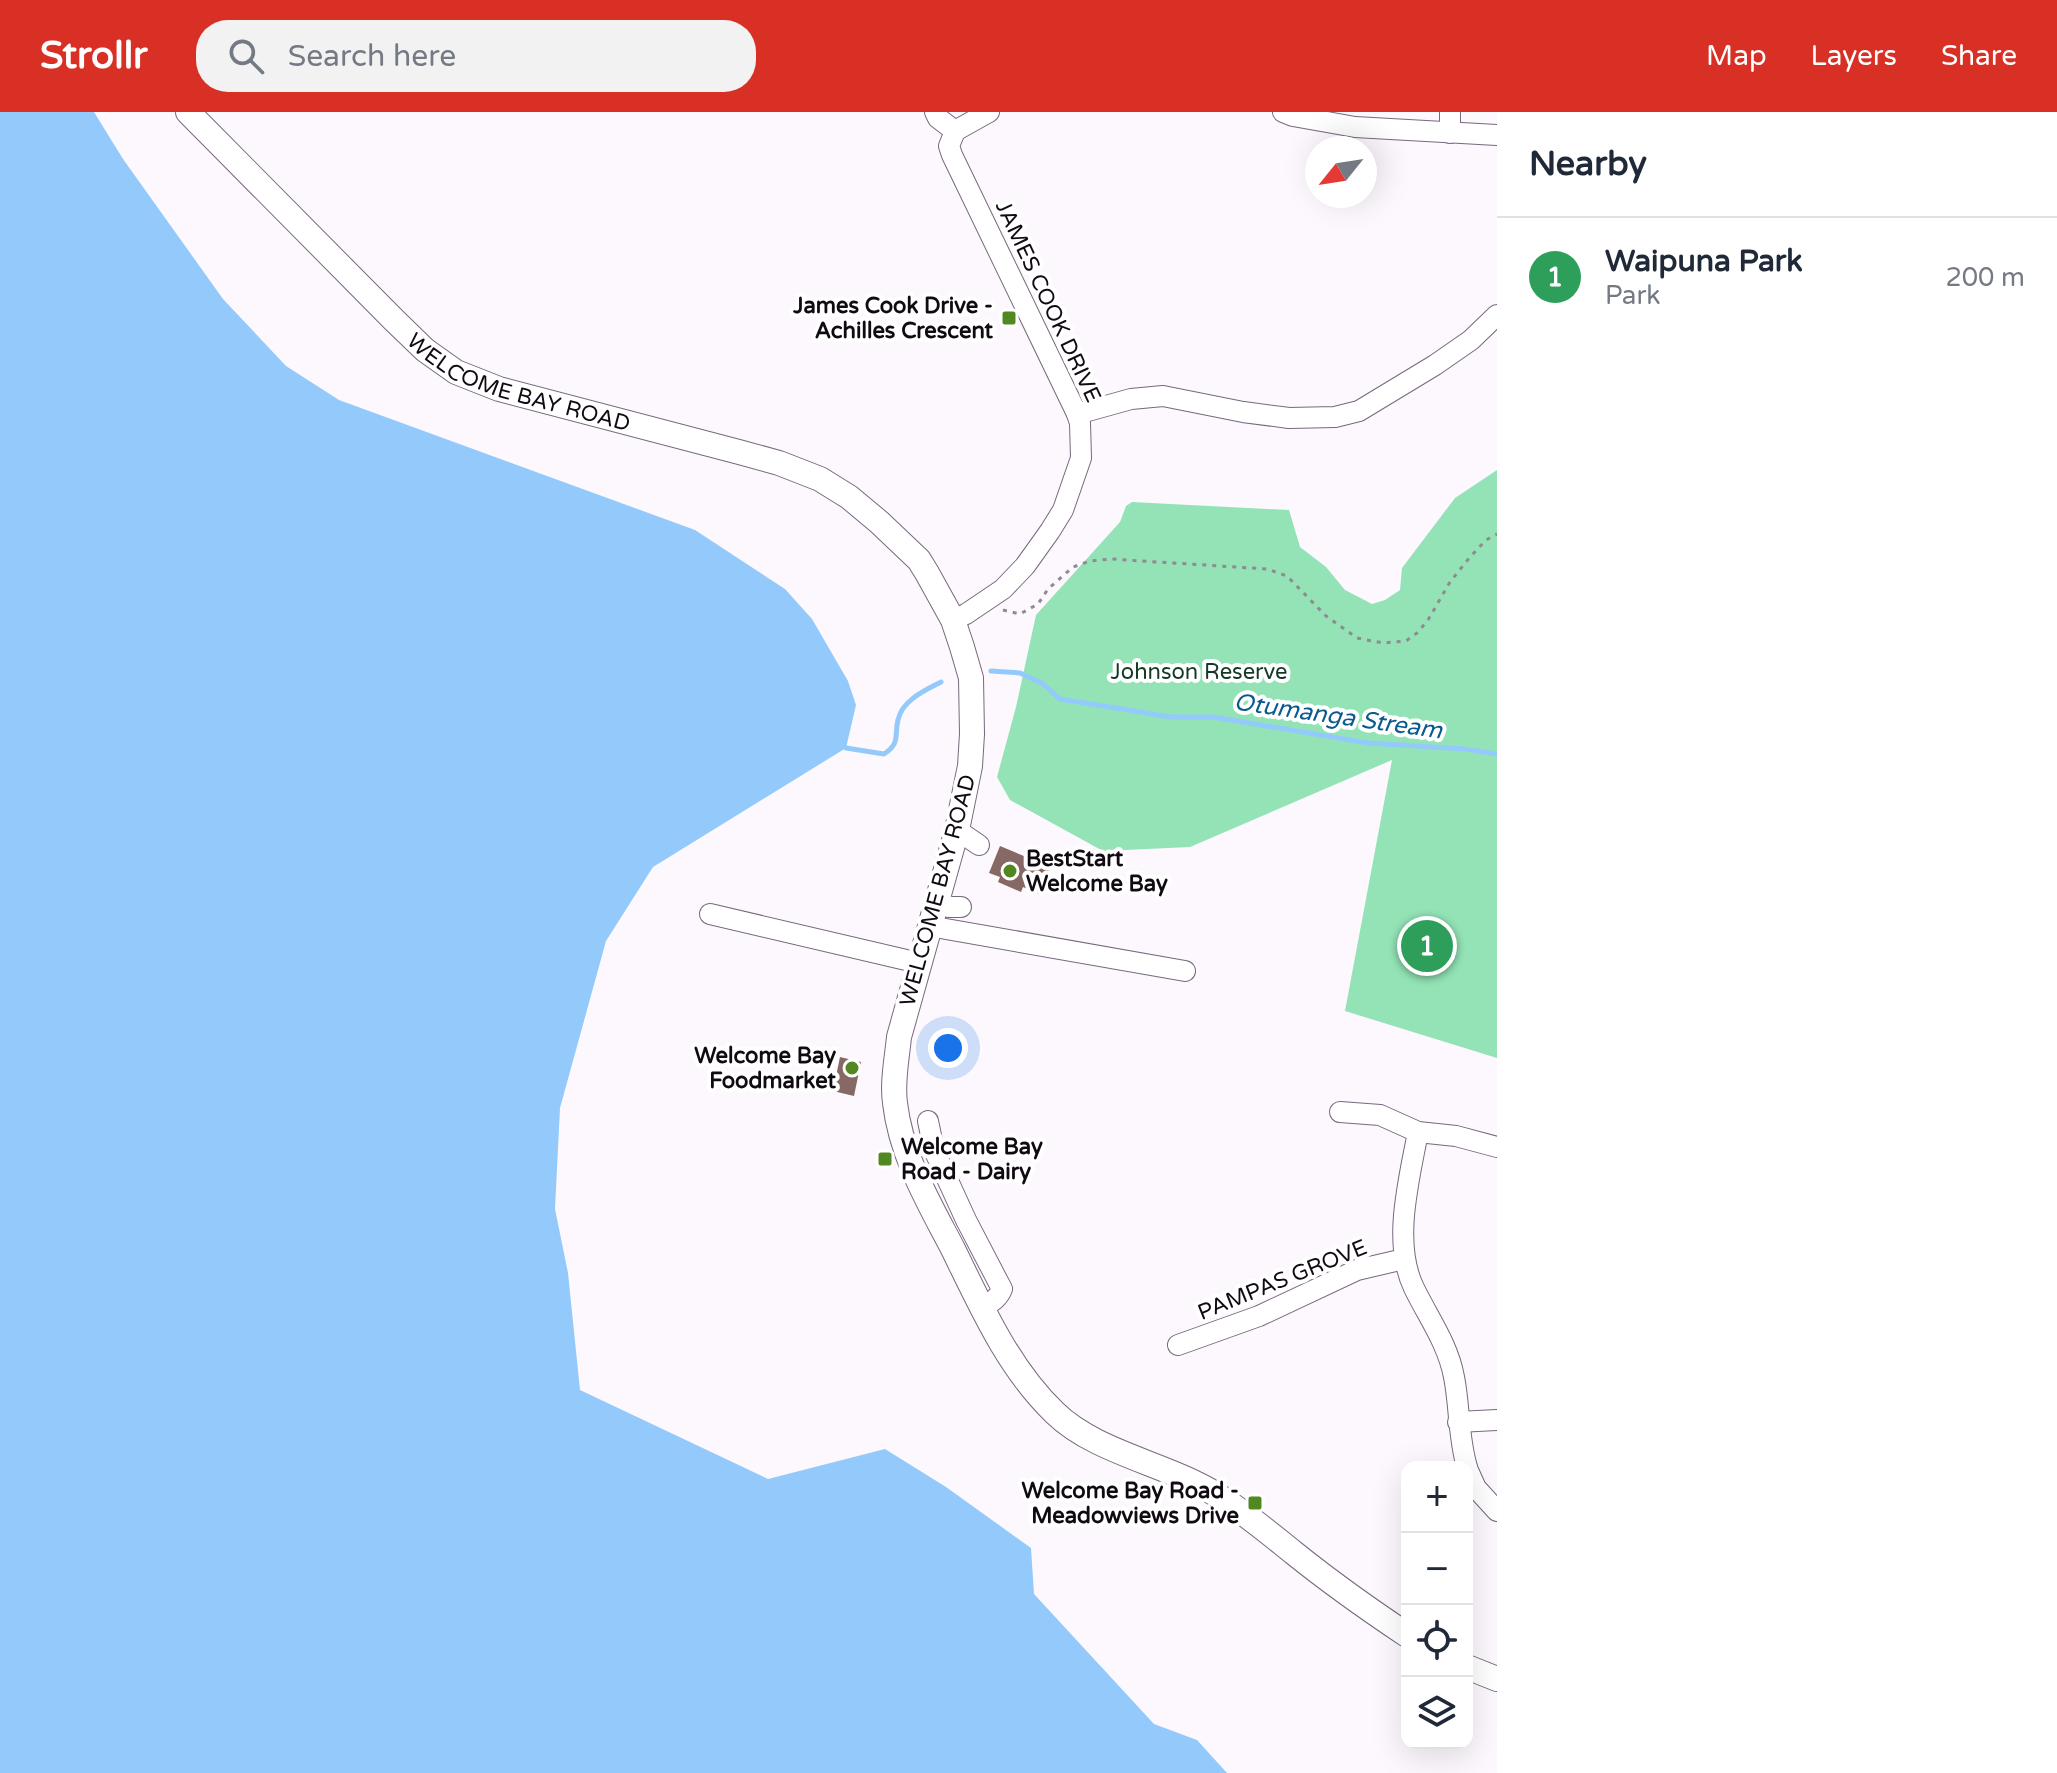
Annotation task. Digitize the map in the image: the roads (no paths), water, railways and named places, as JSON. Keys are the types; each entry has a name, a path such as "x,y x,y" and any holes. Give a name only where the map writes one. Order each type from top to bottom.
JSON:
{"main road":[{"name":"WELCOME BAY ROAD","path":"188,112 394,320 425,350 456,372 499,389 779,463 820,479 859,505 919,560 953,620 971,678 972,734 970,766 957,830 899,1037 895,1090 906,1152 982,1308 1015,1366 1066,1423 1214,1493 1401,1631"},
{"path":"1473,1669 1497,1679"}],"street":[{"path":"935,112 955,131 989,112"},
{"path":"1283,112 1355,127 1450,122 1497,135"},
{"name":"JAMES COOK DRIVE","path":"953,620 980,605 1015,578 1063,510 1081,458 1077,414 952,155 949,146 955,131"},
{"path":"1077,414 1131,399 1163,396 1289,418 1335,417 1359,411 1424,372 1471,340 1497,315"},
{"path":"957,830 979,845"},
{"path":"937,900 949,907 961,907"},
{"path":"710,914 919,963"},
{"path":"929,926 1185,971"},
{"path":"1340,1112 1380,1115 1418,1132 1456,1136 1497,1147"},
{"path":"928,1121 934,1150 1002,1289 1000,1296 982,1308"},
{"path":"1418,1132 1403,1230 1404,1259 1413,1286 1447,1351 1455,1377 1465,1461"},
{"name":"PAMPAS GROVE","path":"1178,1345 1269,1312 1357,1270 1404,1259"},
{"path":"1458,1422 1497,1420"},
{"path":"1473,1481 1497,1511"}],"water":[{"path":"0,112 94,112 123,159 223,299 286,366 339,400 695,530 785,589 812,619 848,681 856,705 846,748 653,867 606,941 560,1108 555,1209 568,1273 580,1390 768,1479 885,1449 946,1487 1031,1548 1034,1594 1154,1724 1197,1740 1227,1773 0,1773"}],"waterway":[{"name":"Otumanga Stream","path":"991,671 1020,673 1043,684 1060,699 1171,717 1213,717 1368,743 1497,754"},
{"name":"Otumanga Stream","path":"846,748 884,754 895,742 898,720 904,707 915,696 941,682"}],"place":[{"name":"James Cook Drive - Achilles Crescent","path":"1009,318"},
{"name":"BestStart Welcome Bay","path":"1010,871"},
{"name":"Waipuna Park","path":"1427,946"},
{"name":"Welcome Bay Foodmarket","path":"852,1068"},
{"name":"Welcome Bay Road - Dairy","path":"885,1159"},
{"name":"Welcome Bay Road - Meadowviews Drive","path":"1255,1503"}],"park label":[{"name":"Johnson Reserve","path":"1199,671"}]}
